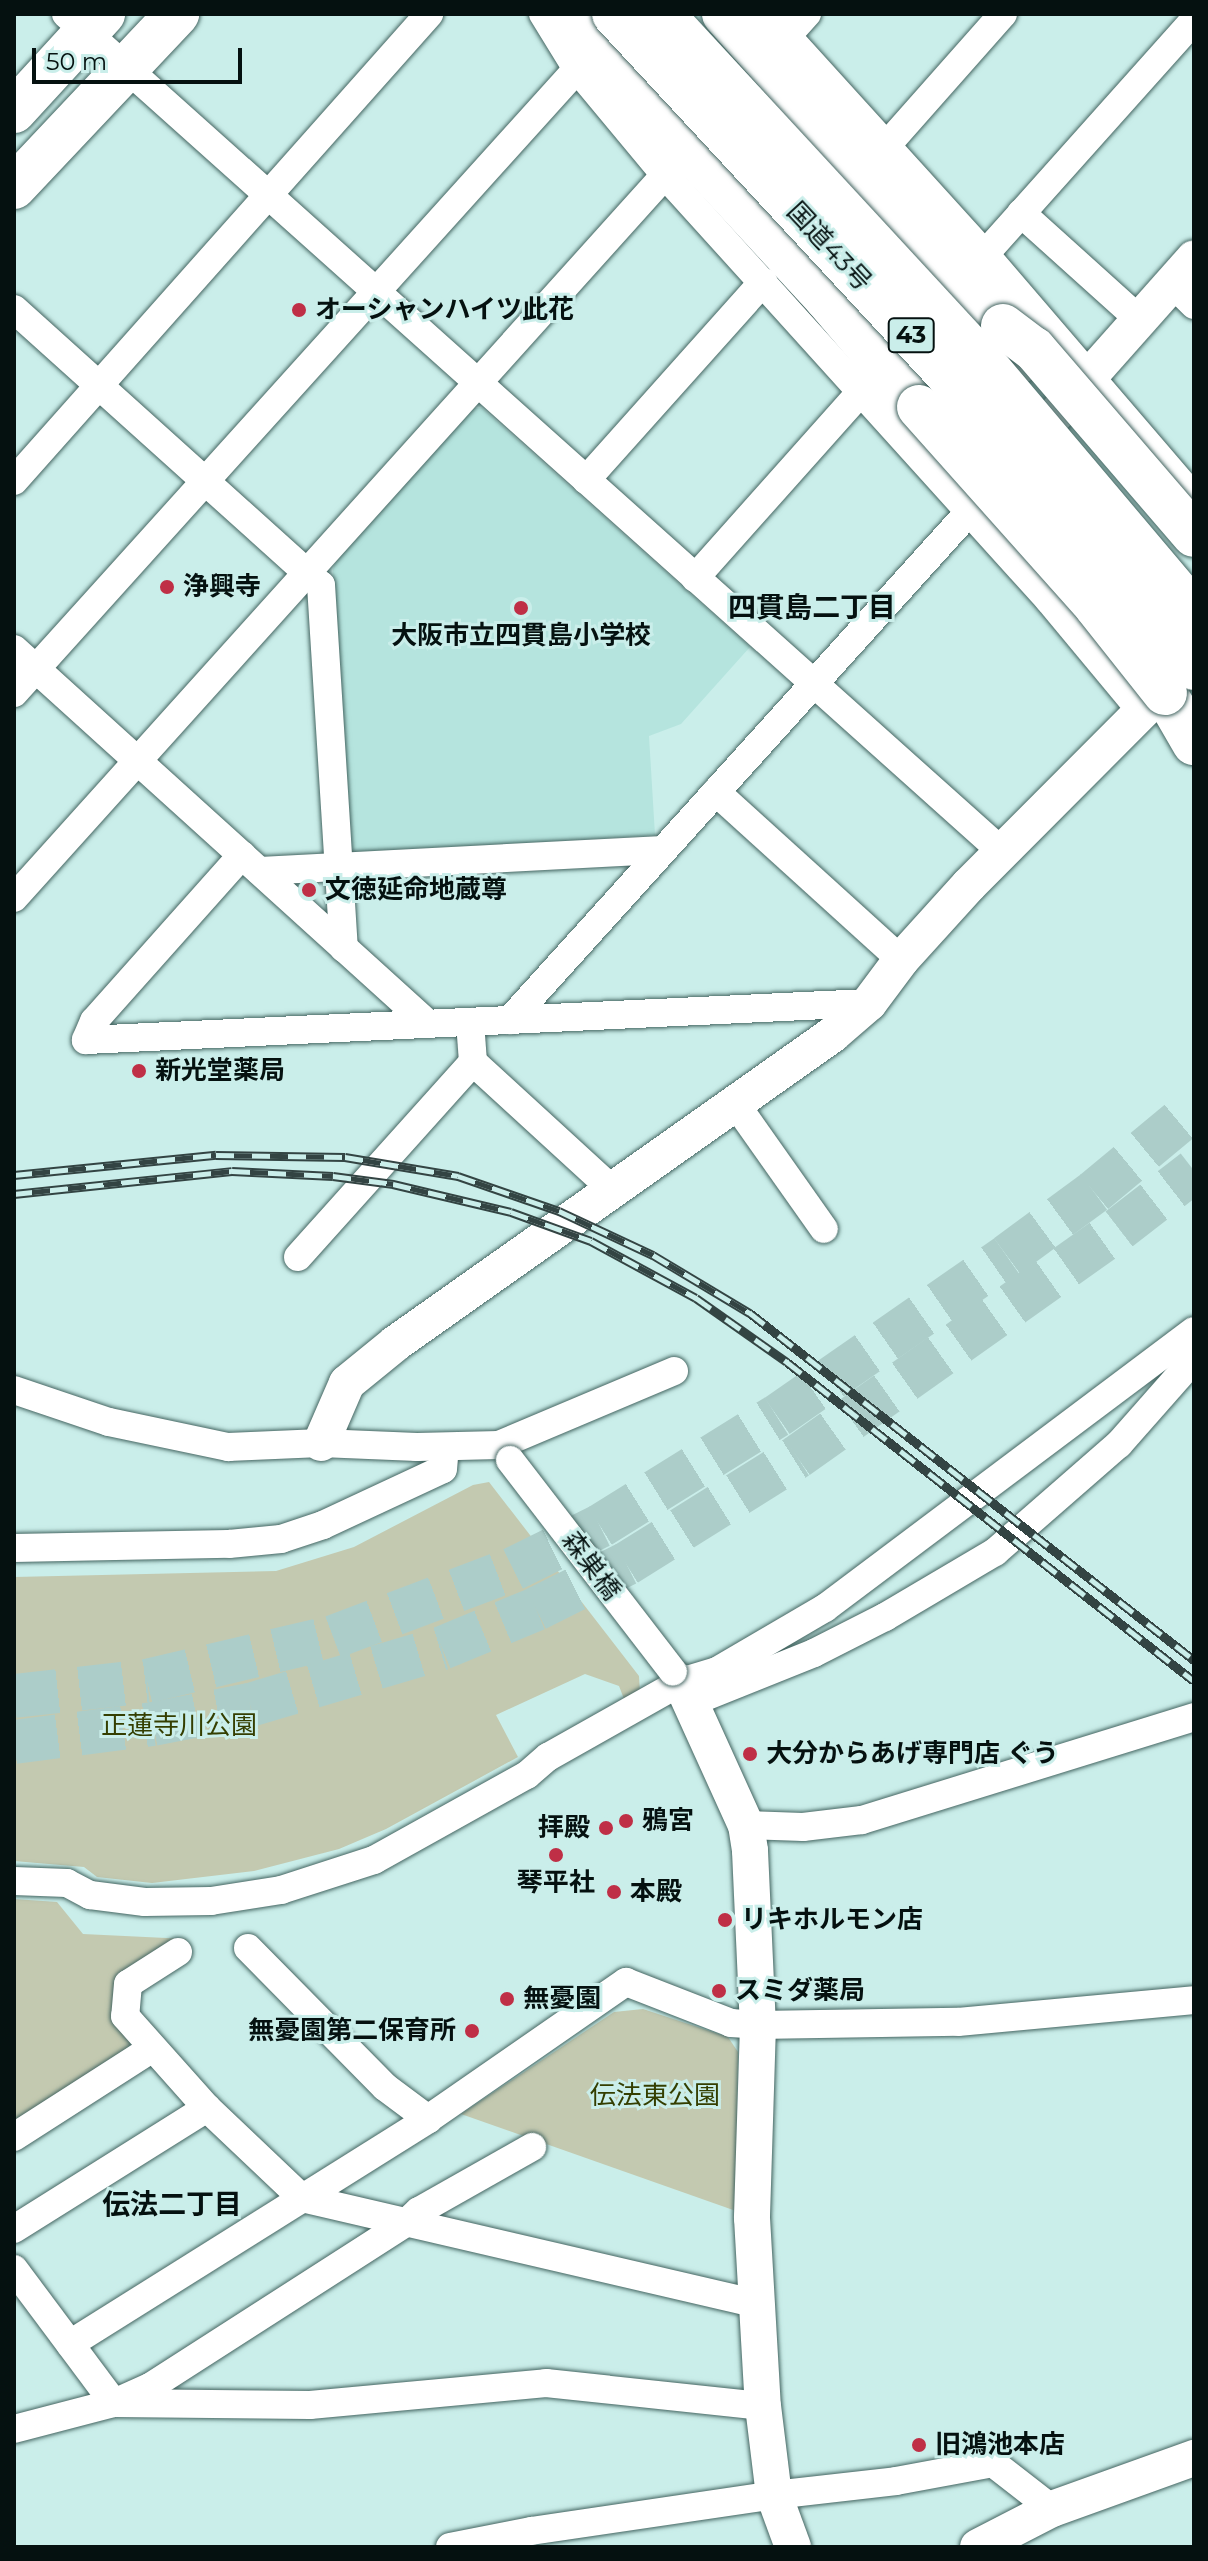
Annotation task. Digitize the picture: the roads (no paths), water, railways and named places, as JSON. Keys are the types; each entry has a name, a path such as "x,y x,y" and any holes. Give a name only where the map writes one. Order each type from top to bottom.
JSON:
{"main road":[{"path":"14,187 177,14"},
{"name":"43","path":"564,14 826,298 1174,698"},
{"name":"国道43号","path":"614,14 950,377 1174,698 1194,743"},
{"name":"国道43号","path":"662,14 976,354 1194,612"},
{"path":"724,14 1003,326 1034,349 1194,535"},
{"path":"14,111 85,20"},
{"path":"1003,326 1019,362 1194,572"}],"street":[{"path":"14,481 429,14"},
{"path":"543,14 577,69 665,175 1049,600 1174,698"},
{"path":"767,14 985,254 1194,498"},
{"path":"787,36 807,14"},
{"path":"887,145 1003,14"},
{"path":"85,20 128,69 1001,851"},
{"path":"985,254 1190,21"},
{"path":"14,693 577,69"},
{"path":"14,898 665,175"},
{"path":"1021,213 1140,320"},
{"path":"586,480 763,282"},
{"path":"510,1020 1140,320 1187,283"},
{"path":"14,309 321,585 344,948"},
{"path":"695,578 861,392"},
{"path":"14,649 427,1023"},
{"path":"321,1443 347,1383 396,1343 832,1035 869,1003 901,960 1001,851 1174,698 1194,659"},
{"path":"716,792 901,960"},
{"path":"663,850 339,867 251,863 94,1021 86,1040 869,1003"},
{"path":"470,1022 473,1062 614,1191"},
{"path":"298,1257 473,1062"},
{"path":"735,1103 824,1229"},
{"path":"14,1881 67,1883 90,1895 145,1902 211,1901 324,1879 374,1860 527,1775 548,1757 682,1685 717,1671 825,1608 1194,1331"},
{"path":"682,1685 814,1653 885,1617 995,1552 1119,1444 1194,1359"},
{"path":"14,1390 109,1422 228,1447 321,1443 505,1452 674,1371"},
{"path":"14,1548 229,1544 281,1539 323,1525 443,1469 445,1447"},
{"name":"森巣橋","path":"505,1452 682,1685"},
{"path":"682,1685 746,1825 750,1851 758,2025 752,2218 760,2305 763,2406 774,2495 793,2547"},
{"path":"746,1825 803,1827 862,1820 1194,1717"},
{"path":"248,1948 385,2087 428,2119"},
{"path":"178,1952 128,1984 125,2016 151,2049 207,2108 302,2198 760,2305"},
{"path":"70,2344 428,2119 626,1982 731,2023 758,2025 958,2022 1194,2000"},
{"path":"14,2137 151,2049"},
{"path":"14,2229 207,2108"},
{"path":"14,2429 114,2403 150,2387 407,2222 419,2211 532,2147"},
{"path":"14,2269 114,2403"},
{"path":"114,2403 310,2405 546,2383 763,2406"},
{"path":"978,2547 1052,2509 1194,2458"},
{"path":"450,2547 531,2531 774,2495 896,2481 993,2463 1052,2509"}],"tunnel":[{"path":"14,1696 147,1681 333,1637 513,1569 600,1526 777,1416 1007,1256 1094,1192 1194,1109"},
{"path":"14,1742 153,1724 250,1705 442,1648 536,1609 626,1564 797,1457 1119,1229 1194,1171"}],"railway":[{"path":"14,1175 216,1155 345,1157 458,1176 559,1211 653,1255 750,1313 1194,1660"},
{"path":"14,1194 232,1171 333,1176 393,1184 511,1212 591,1241 696,1298 787,1362 1194,1681"}],"place":[{"name":"オーシャンハイツ此花","path":"299,310"},
{"name":"浄興寺","path":"167,587"},
{"name":"大阪市立四貫島小学校","path":"521,608"},
{"name":"文徳延命地蔵尊","path":"309,890"},
{"name":"新光堂薬局","path":"139,1071"},
{"name":"大分からあげ専門店 ぐう","path":"750,1754"},
{"name":"鴉宮","path":"626,1821"},
{"name":"拝殿","path":"606,1828"},
{"name":"琴平社","path":"556,1855"},
{"name":"本殿","path":"614,1892"},
{"name":"リキホルモン店","path":"725,1920"},
{"name":"スミダ薬局","path":"719,1991"},
{"name":"無憂園","path":"507,1999"},
{"name":"無憂園第二保育所","path":"472,2031"},
{"name":"旧鴻池本店","path":"919,2445"}],"district":[{"name":"四貫島二丁目","path":"812,607"},
{"name":"伝法二丁目","path":"172,2204"}],"park label":[{"name":"正蓮寺川公園","path":"179,1726"},
{"name":"伝法東公園","path":"655,2096"}]}
